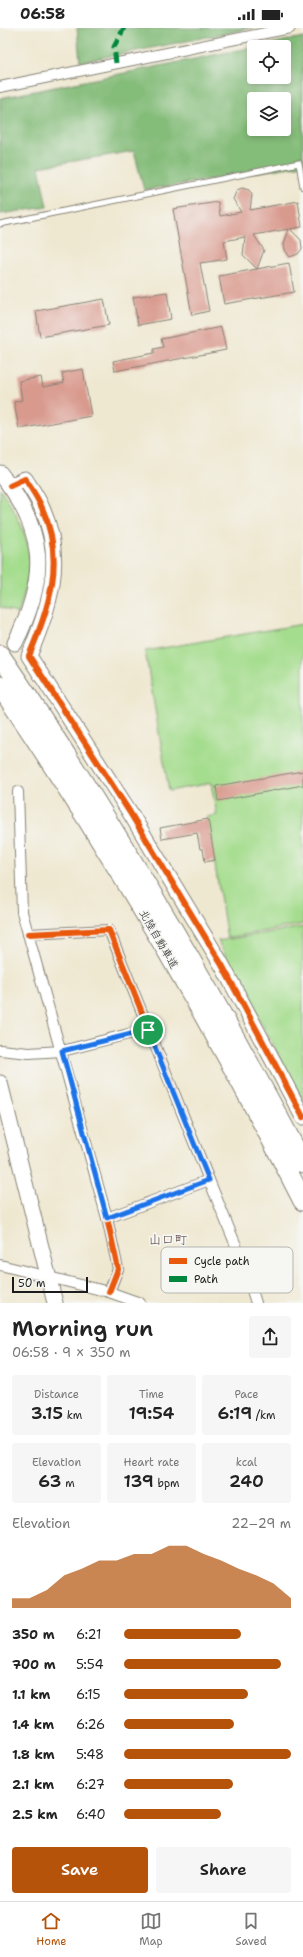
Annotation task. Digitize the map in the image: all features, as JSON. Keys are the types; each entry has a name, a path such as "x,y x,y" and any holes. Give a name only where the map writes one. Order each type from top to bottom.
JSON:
{"highway":[{"name":"北陸自動車道","path":"0,655 151,890 259,1080 303,1163"},
{"name":"北陸自動車道","path":"0,686 140,906 244,1088 303,1201"}],"street":[{"path":"0,87 290,28"},
{"path":"0,472 28,516 35,537 38,557 38,579 34,599 27,620 15,643"},
{"path":"10,486 25,479 42,508 53,545 54,576 46,614 29,656 129,811 222,965 303,1117"},
{"path":"18,792 22,912 62,1051 107,1218 118,1269 109,1292"},
{"path":"28,934 109,930 237,1247"},
{"path":"0,1050 29,1053 62,1051 148,1030"},
{"path":"0,1083 56,1303"},
{"path":"107,1218 209,1180"},
{"path":"0,1265 109,1292 140,1303"},
{"path":"253,1293 256,1303"}],"lane":[{"path":"0,224 299,163 303,187"}],"green space":[{"path":"77,28 253,28 80,62"},
{"path":"303,37 303,165 144,190 134,151 39,167 47,207 0,214 0,98 247,48 247,84 291,84 291,40 289,40"},
{"path":"0,488 19,520 28,548 28,578 18,614 0,607"},
{"path":"303,624 303,924 227,938 207,817 217,815 211,783 169,791 145,651"},
{"path":"303,927 303,1102 218,941"}],"building":[{"path":"242,188 249,190 252,195 250,210 298,201 302,227 290,229 301,240 302,249 298,254 290,257 285,250 284,244 289,229 254,235 264,250 257,269 243,255 245,237 224,241 227,259 200,263 209,311 192,315 173,209 218,202 220,216 241,212 233,199 237,190"},
{"path":"289,263 294,292 224,304 219,276"},
{"path":"167,292 171,319 138,325 133,297"},
{"path":"104,299 109,325 40,337 36,311"},
{"path":"221,327 226,350 115,371 113,361 154,353 154,349 163,347 161,339"},
{"path":"83,369 91,416 19,429 14,402 22,400 19,381 41,377 43,387 64,383 62,373"},
{"path":"303,771 303,785 218,801 216,786"},
{"path":"208,819 215,860 205,862 203,849 200,849 197,833 162,839 160,828"}],"marked path":[{"path":"116,63 114,47 124,28"}],"cycle path":[{"path":"10,486 25,479 42,508 49,528 53,547 54,565 52,584 43,620 29,656 129,811 222,965 303,1117"},
{"path":"28,934 109,930 209,1180 107,1218 118,1269 109,1292"}],"district":[{"name":"山口町","path":"168,1239"}],"route":[{"path":"148,1030 209,1180 107,1218 62,1051 148,1030"}]}
